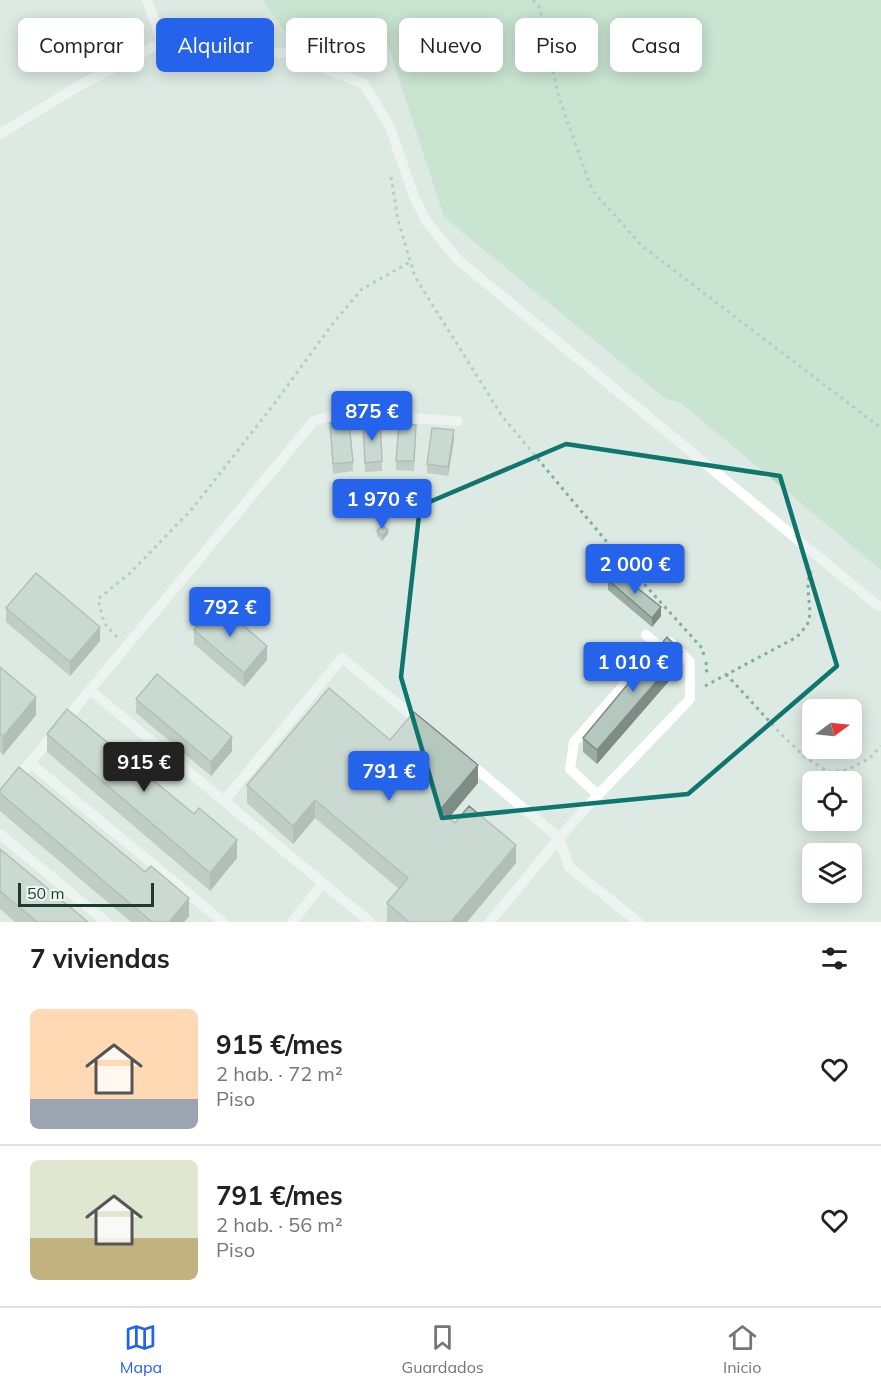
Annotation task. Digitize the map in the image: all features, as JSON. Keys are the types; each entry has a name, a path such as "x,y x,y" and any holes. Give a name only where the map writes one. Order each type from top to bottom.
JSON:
{"lane":[{"path":"147,0 156,25"},
{"path":"0,135 80,85 156,46"},
{"path":"274,52 286,53 364,84 390,127 414,197 427,222 457,259 820,559 881,606"},
{"path":"0,800 314,421 338,414 458,421"},
{"path":"646,635 660,647"},
{"path":"490,922 598,795 690,699 690,662 670,642 660,647 574,742 570,769 598,795"},
{"path":"224,801 342,658 433,733"},
{"path":"90,690 370,922"},
{"path":"460,755 560,838 569,867 638,922"},
{"path":"30,763 223,922"},
{"path":"0,834 106,922"},
{"path":"292,922 324,883"}],"path":[{"path":"533,0 540,8 559,98 592,190 642,246 881,428"},
{"path":"391,176 398,220 415,277 502,416 617,554 702,648 707,668 705,686 797,637 807,624 810,606 808,578 820,559"},
{"path":"127,647 104,623 98,599 130,573 192,509 271,408 334,322 362,289 410,262"},
{"path":"726,674 806,758 829,772 847,770 870,758 881,746"}],"highlighted area":[{"path":"566,444 780,476 837,666 688,794 442,818 401,677 420,506"}],"green space":[{"path":"263,0 881,0 881,570 681,403 666,399 444,217 387,45 387,18 286,18 286,33"}],"building":[{"path":"380,421 382,461 365,463 363,422"},
{"path":"349,422 353,462 333,464 330,423"},
{"path":"399,424 416,425 414,461 396,461"},
{"path":"432,428 454,430 448,467 427,464"},
{"path":"382,525 388,530 382,536 377,531"},
{"path":"616,571 661,607 652,618 608,580"},
{"path":"36,573 100,627 70,662 6,608"},
{"path":"217,603 267,646 244,673 194,630"},
{"path":"667,637 682,652 597,750 583,738"},
{"path":"0,667 36,697 3,737 0,734"},
{"path":"157,674 232,737 211,762 136,699"},
{"path":"329,688 390,740 414,712 478,765 440,810 455,823 469,806 516,845 451,922 409,922 387,903 408,878 315,800 293,826 247,785"},
{"path":"67,709 194,814 199,808 237,840 210,873 47,734"},
{"path":"19,767 145,872 151,866 189,898 169,922 152,922 0,793"},
{"path":"0,849 88,922 37,922 0,891"}]}
